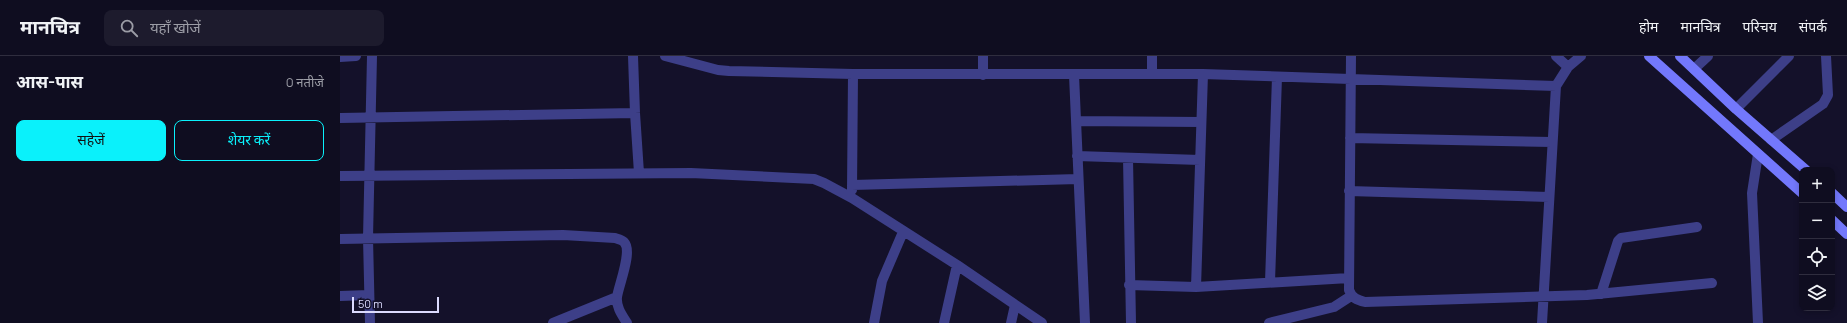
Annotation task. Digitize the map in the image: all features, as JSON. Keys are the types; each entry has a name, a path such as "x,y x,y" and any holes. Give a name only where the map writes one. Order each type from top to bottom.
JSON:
{"main road":[{"path":"1649,56 1799,190"},
{"path":"1680,56 1736,109 1802,167"},
{"path":"1835,196 1847,207"},
{"path":"1835,223 1847,234"}],"street":[{"path":"340,57 356,56"},
{"path":"370,323 368,238 372,56"},
{"path":"633,56 639,173"},
{"path":"665,56 718,70 853,74 1203,74 1556,86"},
{"path":"983,56 983,75"},
{"path":"1152,56 1152,74"},
{"path":"1351,56 1349,290 1352,296 1358,300 1365,302 1544,297 1601,294 1712,283"},
{"path":"1556,56 1568,67"},
{"path":"1542,323 1556,86 1568,67 1581,56"},
{"path":"1694,69 1708,56"},
{"path":"1736,109 1789,56"},
{"path":"1771,140 1823,104 1828,95 1826,56"},
{"path":"852,198 853,74"},
{"path":"1196,288 1203,74"},
{"path":"1074,75 1085,323"},
{"path":"1270,282 1277,77"},
{"path":"340,118 635,113"},
{"path":"1076,121 1201,122"},
{"path":"1350,138 1552,142"},
{"path":"1758,154 1752,193 1758,323"},
{"path":"1077,156 1200,160"},
{"path":"1128,158 1131,323"},
{"path":"340,176 691,173 803,177 824,183 852,198 903,232 958,265 1042,323"},
{"path":"852,185 1078,179"},
{"path":"1349,191 1549,197"},
{"path":"1601,294 1618,241 1621,238 1697,227"},
{"path":"874,323 882,282 903,232"},
{"path":"340,238 563,235 615,238 623,240 627,246 627,254 617,297 618,305 627,323"},
{"path":"944,323 958,265"},
{"path":"1130,285 1196,288 1349,278"},
{"path":"340,296 369,295"},
{"path":"1269,323 1334,307 1352,296"},
{"path":"553,323 617,297"},
{"path":"1011,323 1015,305"}]}
